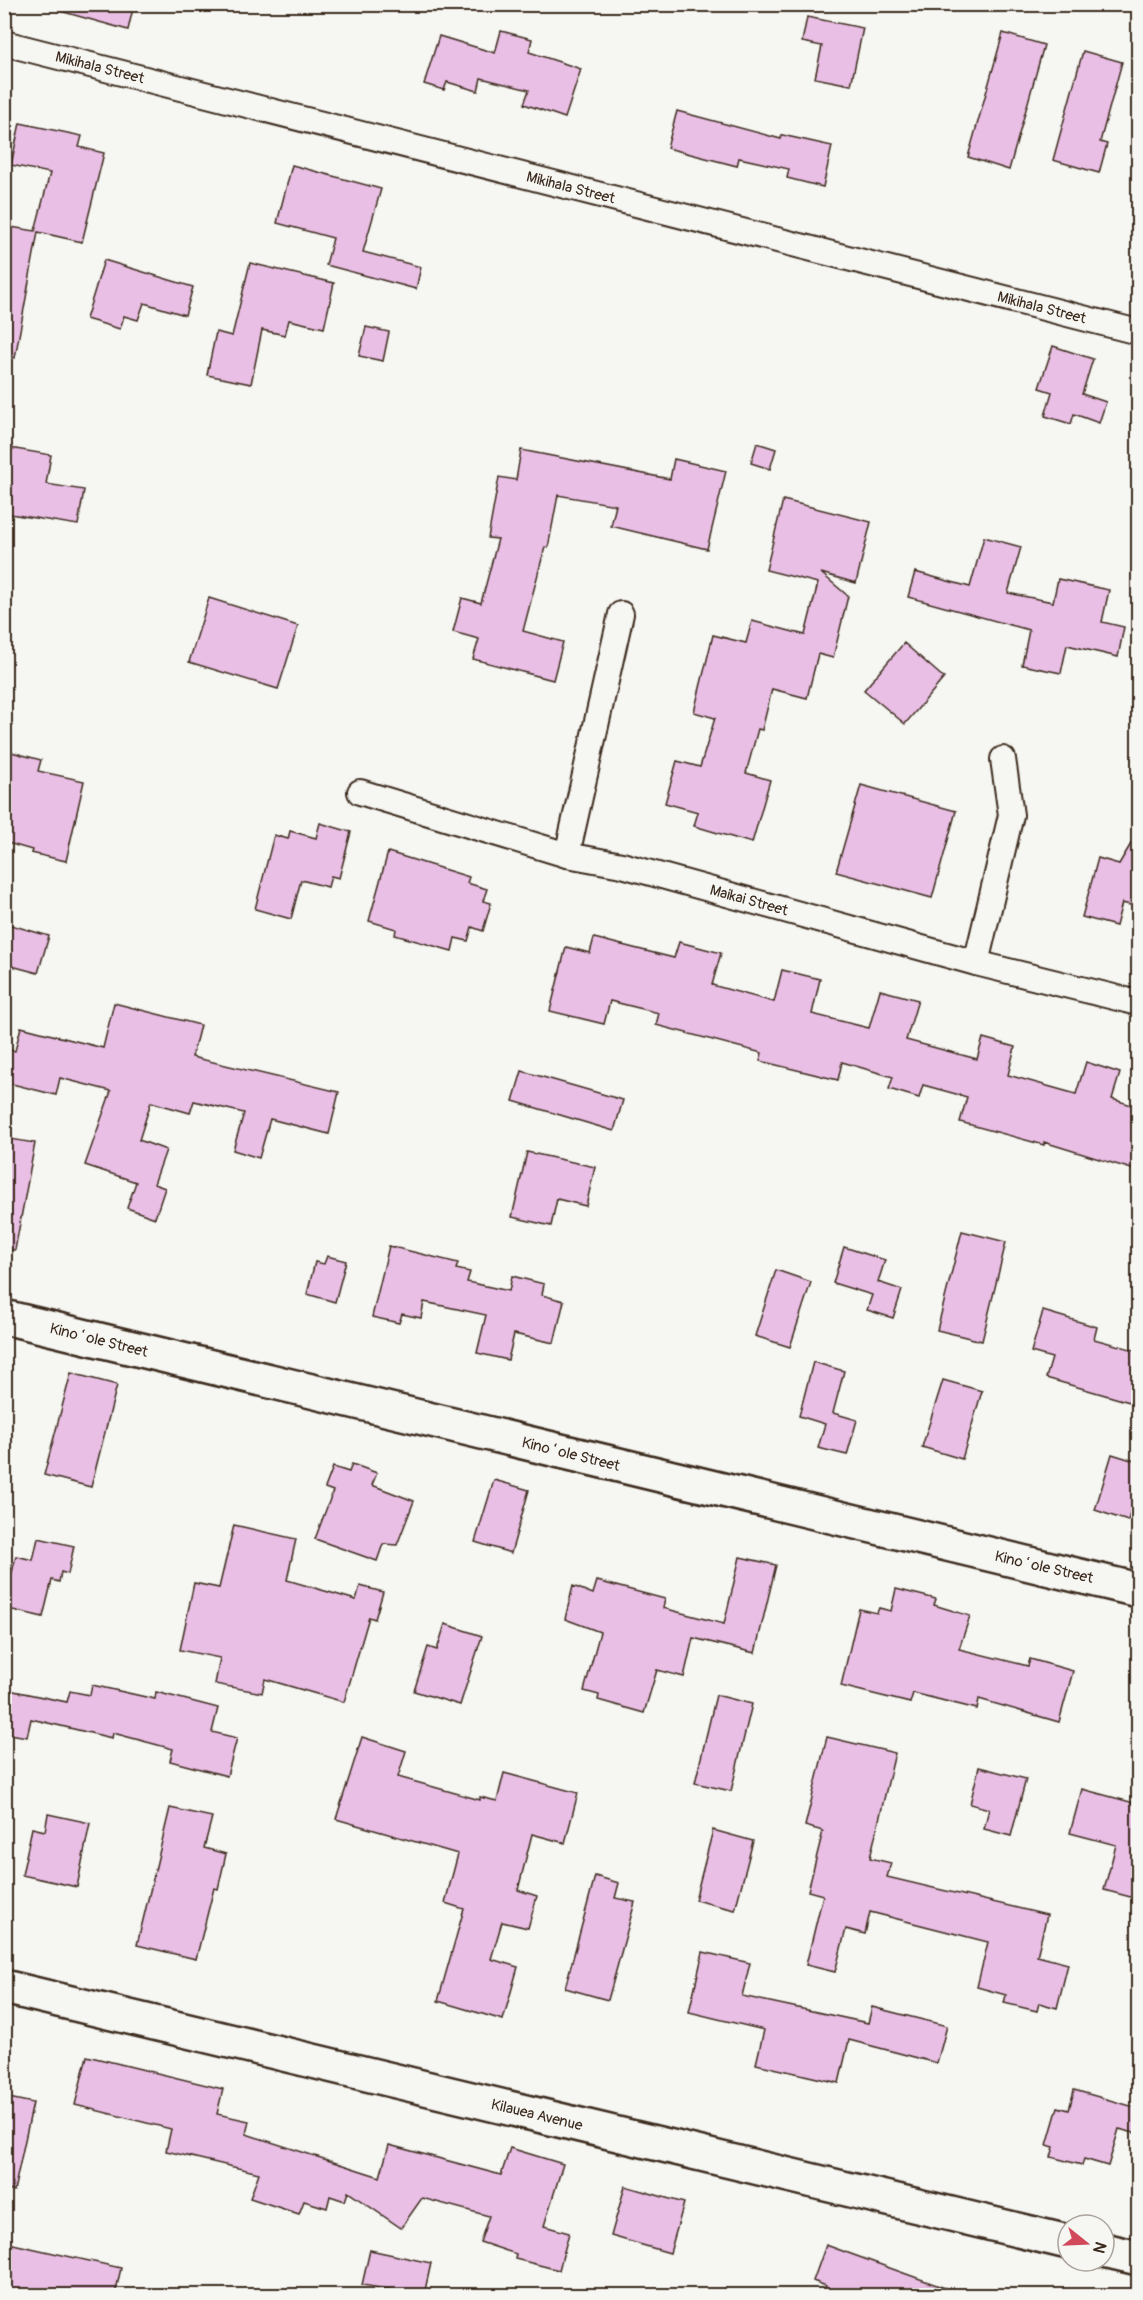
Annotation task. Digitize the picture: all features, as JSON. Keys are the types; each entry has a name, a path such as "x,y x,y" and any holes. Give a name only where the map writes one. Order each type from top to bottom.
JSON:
{"street":[{"name":"Mikihala Street","path":"4,42 1138,332"},
{"path":"567,855 621,614"},
{"path":"976,963 1011,815 1003,759"},
{"name":"Maikai Street","path":"360,792 567,855 621,865 976,963 1138,1003"},
{"name":"Kinoʻole Street","path":"4,1317 1138,1590"},
{"name":"Kilauea Avenue","path":"4,1987 1056,2239"},
{"path":"1116,2253 1138,2258"}],"building":[{"path":"61,4 134,4 128,30 60,11"},
{"path":"807,17 863,28 851,85 815,78 822,46 802,42"},
{"path":"501,31 532,39 529,52 581,69 565,118 524,104 529,90 481,78 478,91 447,82 444,90 424,84 439,36 495,53"},
{"path":"1003,33 1044,45 1009,170 968,157"},
{"path":"1083,51 1122,62 1100,142 1107,144 1099,173 1053,160"},
{"path":"677,111 781,139 782,135 832,146 823,187 787,178 789,169 739,158 737,166 667,148"},
{"path":"20,123 82,136 79,147 104,153 82,242 38,232 15,358 4,357 4,226 35,231 50,173 11,165"},
{"path":"292,165 381,189 363,252 421,267 416,289 326,265 333,238 277,223"},
{"path":"104,260 193,287 185,315 144,303 138,320 124,316 120,329 86,319"},
{"path":"250,263 334,283 324,328 289,320 285,335 262,330 251,384 207,375 216,332 232,336"},
{"path":"366,327 389,332 383,361 359,356"},
{"path":"1053,346 1093,359 1082,394 1106,402 1099,423 1074,414 1071,424 1045,416 1052,392 1039,388"},
{"path":"757,443 776,449 770,469 751,463"},
{"path":"4,447 51,455 46,484 84,490 78,525 4,513"},
{"path":"521,450 670,479 674,459 726,471 707,549 611,526 616,505 558,495 548,548 545,547 523,631 563,642 553,680 473,659 479,639 453,632 462,598 481,603 498,539 488,538 499,477 516,480"},
{"path":"783,500 871,522 856,583 821,573 848,596 833,658 818,654 807,698 772,689 762,730 758,729 746,773 770,780 752,843 694,826 698,812 665,803 677,761 700,767 715,718 694,712 713,635 746,643 752,621 805,635 818,583 766,570"},
{"path":"984,537 1021,547 1008,593 1053,602 1058,579 1109,590 1102,622 1124,627 1118,657 1067,645 1061,673 1022,665 1029,630 908,597 915,572 970,587"},
{"path":"209,598 298,626 278,689 189,662"},
{"path":"904,643 944,678 905,724 864,690"},
{"path":"4,750 41,760 38,771 84,781 66,861 31,853 32,850 4,842"},
{"path":"861,785 956,811 932,898 836,872"},
{"path":"320,823 351,832 339,878 331,876 328,887 301,880 291,919 255,909 274,835 288,839 290,831 316,838"},
{"path":"1138,832 1138,907 1122,903 1116,926 1082,917 1098,858 1119,864"},
{"path":"388,852 469,877 467,883 487,889 483,901 491,903 483,931 472,927 468,941 455,938 452,951 395,935 396,929 369,921"},
{"path":"4,923 49,936 38,973 4,964"},
{"path":"594,938 674,958 679,942 721,953 712,985 774,1002 782,970 820,979 812,1014 869,1028 880,990 918,1000 906,1040 977,1059 983,1038 1015,1047 1008,1075 1076,1094 1086,1062 1120,1073 1112,1099 1138,1107 1138,1171 1044,1142 1044,1145 960,1122 967,1097 923,1085 919,1098 889,1089 893,1077 842,1062 838,1080 760,1061 762,1053 656,1025 659,1013 610,1001 604,1024 550,1011 566,947 590,953"},
{"path":"114,1003 200,1025 192,1057 339,1092 329,1134 270,1119 259,1158 233,1150 244,1113 194,1101 190,1113 151,1102 139,1140 166,1150 154,1184 165,1188 155,1218 127,1208 136,1182 85,1165 111,1091 60,1078 56,1095 4,1082 4,1049 15,1051 21,1027 103,1048"},
{"path":"522,1071 623,1100 614,1131 513,1101"},
{"path":"4,1138 35,1143 15,1250 4,1249"},
{"path":"527,1152 595,1167 586,1206 557,1199 551,1226 512,1217"},
{"path":"962,1231 1006,1242 982,1341 937,1330"},
{"path":"389,1246 458,1263 456,1269 470,1272 467,1282 509,1291 512,1276 544,1284 542,1295 564,1301 554,1343 514,1334 508,1360 477,1353 486,1315 424,1302 421,1318 402,1314 399,1323 372,1317"},
{"path":"844,1247 885,1260 878,1282 902,1290 893,1318 867,1310 872,1295 833,1283"},
{"path":"327,1256 346,1261 335,1302 307,1294 315,1262 324,1264"},
{"path":"776,1270 811,1282 790,1347 755,1336"},
{"path":"1043,1311 1097,1327 1094,1339 1138,1351 1138,1383 1133,1403 1046,1378 1052,1358 1031,1352"},
{"path":"813,1362 844,1371 833,1413 857,1420 847,1455 818,1448 825,1424 799,1416"},
{"path":"71,1373 117,1385 91,1487 44,1475"},
{"path":"943,1380 982,1391 962,1459 922,1447"},
{"path":"1112,1454 1138,1462 1138,1504 1133,1502 1128,1521 1095,1510"},
{"path":"352,1464 377,1473 372,1485 414,1501 397,1545 383,1544 377,1561 315,1539 333,1491 325,1488 333,1467 349,1472"},
{"path":"494,1480 529,1490 511,1553 475,1542"},
{"path":"234,1525 296,1539 287,1580 356,1600 360,1586 383,1592 375,1619 369,1617 344,1702 265,1679 262,1693 215,1684 220,1658 180,1650 194,1583 219,1588"},
{"path":"38,1538 74,1546 68,1574 61,1572 59,1582 52,1580 43,1617 4,1608 4,1579 10,1581 16,1556 33,1560"},
{"path":"740,1557 776,1565 755,1653 693,1638 684,1677 657,1670 644,1713 598,1700 599,1695 584,1691 600,1632 565,1619 573,1586 593,1594 597,1581 665,1599 663,1608 724,1624"},
{"path":"896,1589 936,1599 934,1605 970,1616 959,1649 1028,1666 1030,1659 1073,1671 1059,1722 979,1699 977,1709 913,1693 910,1703 841,1686 859,1609 877,1613 879,1608 891,1611"},
{"path":"445,1624 482,1636 460,1705 414,1691 428,1647 437,1650"},
{"path":"92,1685 155,1699 156,1692 218,1708 212,1732 237,1738 227,1776 170,1761 173,1749 113,1733 112,1738 31,1719 27,1737 4,1733 4,1689 67,1702 70,1691 90,1695"},
{"path":"716,1695 752,1704 731,1791 695,1783"},
{"path":"362,1737 406,1751 398,1777 480,1800 480,1797 497,1801 504,1773 578,1793 565,1843 532,1834 518,1890 537,1896 528,1928 502,1922 491,1959 518,1967 503,2020 438,2001 464,1909 445,1903 458,1854 336,1819"},
{"path":"827,1737 895,1753 870,1858 891,1863 887,1877 1047,1915 1037,1956 1068,1964 1057,2008 1039,2003 1037,2011 1004,2003 1006,1995 977,1987 988,1942 870,1912 865,1934 846,1929 835,1972 806,1965 823,1895 808,1891 823,1831 805,1826"},
{"path":"979,1767 1026,1779 1011,1836 984,1829 989,1809 970,1804"},
{"path":"1082,1789 1138,1804 1138,1899 1104,1890 1116,1845 1070,1833"},
{"path":"170,1808 212,1817 204,1848 226,1854 218,1889 214,1888 196,1959 137,1945"},
{"path":"48,1814 90,1823 77,1887 22,1875 32,1828 45,1831"},
{"path":"713,1830 753,1841 735,1910 695,1900"},
{"path":"595,1876 619,1883 615,1898 635,1902 608,2000 565,1988"},
{"path":"703,1952 750,1963 742,1996 868,2023 872,2007 947,2026 937,2063 849,2040 839,2083 756,2064 764,2030 689,2012"},
{"path":"87,2056 223,2089 217,2114 249,2121 246,2134 380,2177 389,2145 501,2175 510,2148 563,2164 544,2226 569,2233 559,2270 515,2259 516,2254 480,2242 489,2216 422,2198 401,2228 348,2192 345,2201 330,2196 327,2208 304,2201 299,2214 250,2198 259,2173 166,2151 171,2129 75,2105"},
{"path":"1074,2090 1138,2108 1138,2134 1119,2129 1108,2166 1084,2159 1082,2165 1051,2157 1054,2147 1047,2145 1058,2107 1069,2110"},
{"path":"4,2097 33,2103 14,2191 4,2190"},
{"path":"625,2186 684,2203 670,2253 611,2236"},
{"path":"4,2242 121,2268 115,2295 4,2295"},
{"path":"826,2245 959,2293 959,2295 823,2295 826,2286 813,2281"},
{"path":"370,2250 431,2263 424,2295 362,2285"}]}
